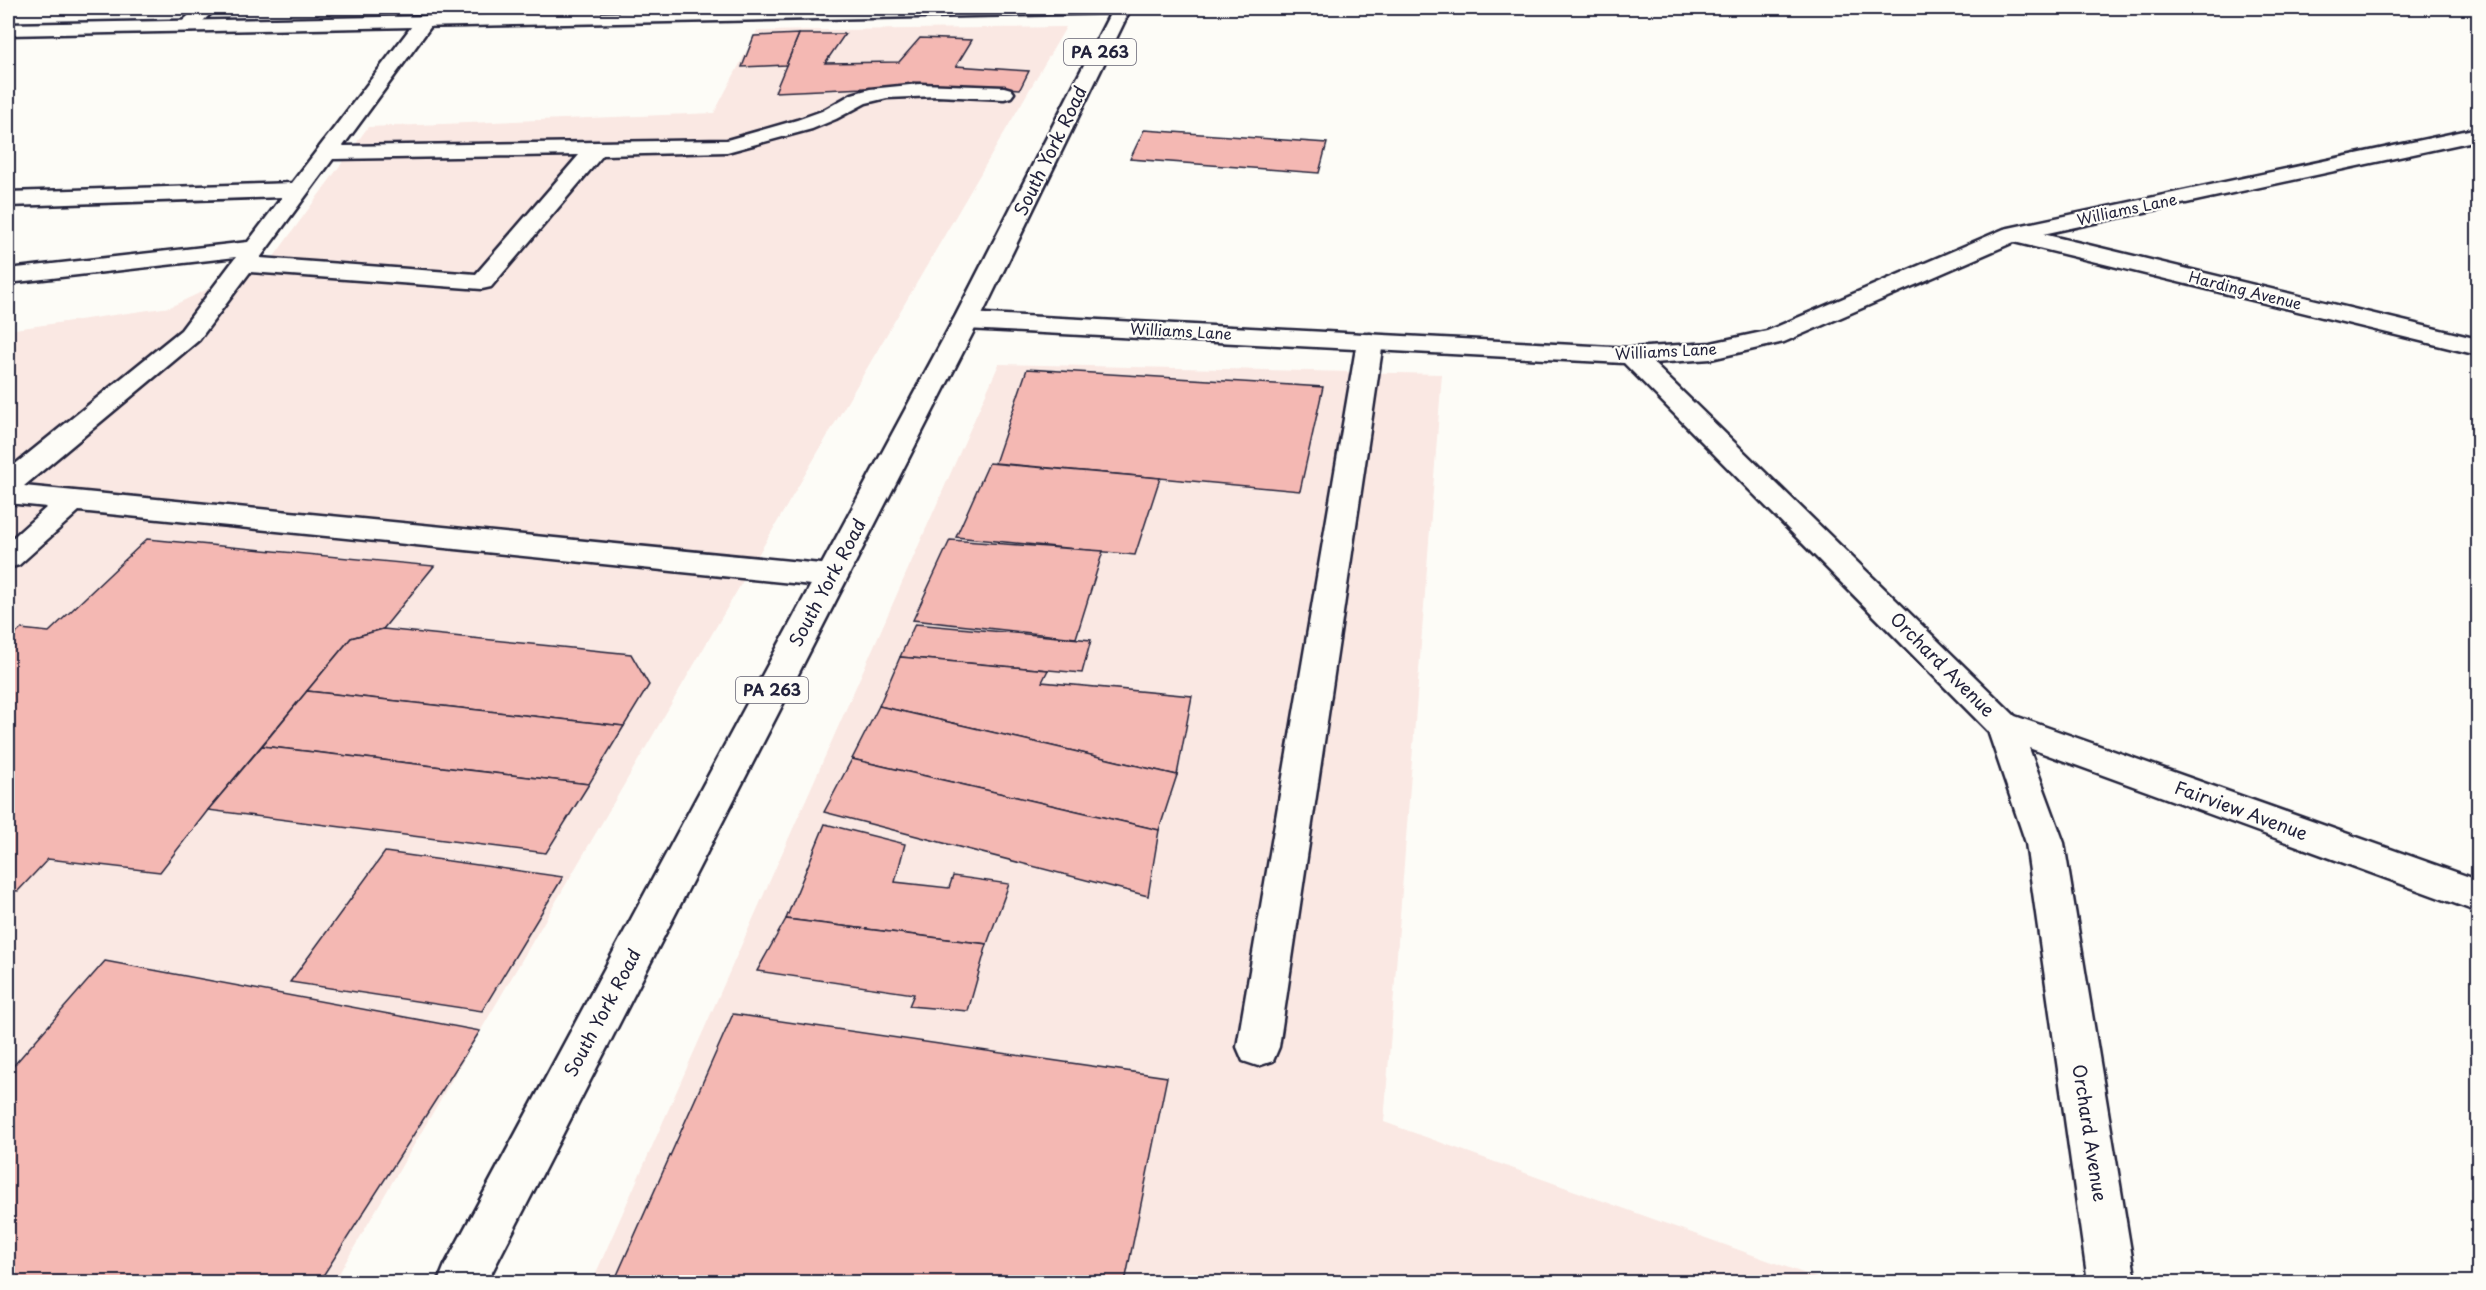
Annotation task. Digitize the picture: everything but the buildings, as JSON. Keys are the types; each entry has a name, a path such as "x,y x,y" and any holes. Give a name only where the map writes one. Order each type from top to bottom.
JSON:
{"main road":[{"path":"185,27 208,8"},
{"path":"8,30 1122,8"},
{"name":"South York Road","path":"462,1282 966,321 1122,8"},
{"path":"8,484 190,335 424,22"},
{"path":"326,153 596,149 737,144 831,114 854,99 869,95 923,89 1004,93"},
{"name":"Williams Lane","path":"966,321 1631,356 1711,351 1775,337 2012,234 2478,134"},
{"path":"8,276 248,256 482,282 596,149"},
{"path":"8,199 298,190"},
{"name":"Harding Avenue","path":"2012,234 2478,347"},
{"path":"1258,1047 1370,342"},
{"name":"Orchard Avenue","path":"1631,356 2003,725 2045,843 2112,1282"},
{"path":"8,494 831,576"},
{"path":"8,558 72,501"},
{"name":"Fairview Avenue","path":"2003,725 2478,896"}],"shaded area":[{"path":"1066,27 334,1282 8,1282 8,330 170,307 273,258 368,127 714,113 757,31"},
{"path":"999,364 1442,374 1384,1122 1828,1282 592,1282"}]}
